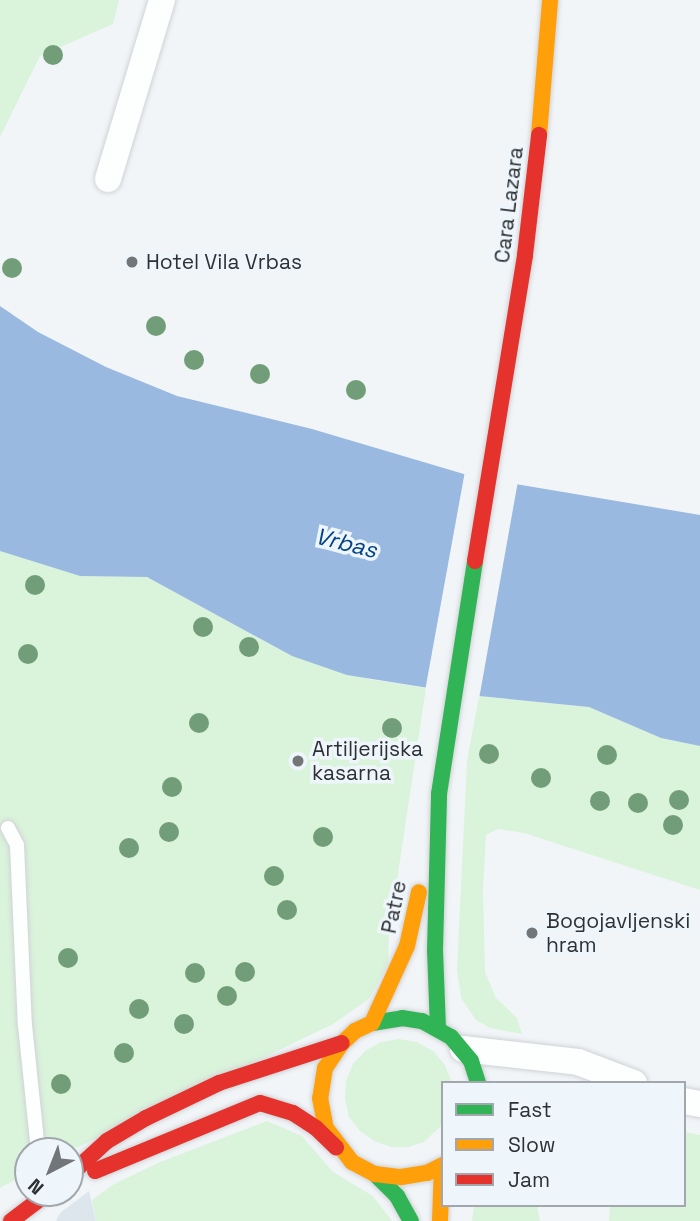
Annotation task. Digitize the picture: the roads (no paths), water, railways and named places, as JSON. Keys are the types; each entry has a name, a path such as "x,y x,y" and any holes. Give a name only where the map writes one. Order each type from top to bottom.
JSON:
{"street":[{"path":"108,179 162,0"},
{"name":"Cara Lazara","path":"443,754 535,186 550,0"},
{"name":"Patre","path":"438,1028 434,987 439,794 443,754"},
{"name":"Patre","path":"372,1023 407,946 439,794"},
{"path":"84,1162 107,1141 146,1118 219,1083 342,1043 372,1023 402,1018 438,1028 463,1049 477,1081"},
{"path":"342,1043 325,1068 320,1098 326,1128 343,1153"},
{"path":"463,1049 578,1062 629,1081"},
{"path":"84,1175 260,1103 293,1113 316,1128 343,1153 375,1174 397,1196 411,1221"},
{"path":"375,1174 414,1177 441,1165"},
{"path":"440,1221 441,1193"},
{"path":"12,1221 32,1207"}],"lane":[{"path":"8,828 17,845 25,1025 37,1137"}],"water":[{"name":"Vrbas","path":"0,306 38,332 106,367 177,396 312,429 474,477 700,515 700,746 661,738 589,707 479,696 347,675 292,656 147,577 80,576 0,551"}],"place":[{"name":"Hotel Vila Vrbas","path":"132,262"},
{"name":"Artiljerijska kasarna","path":"298,761"},
{"name":"Bogojavljenski hram","path":"532,933"}]}
